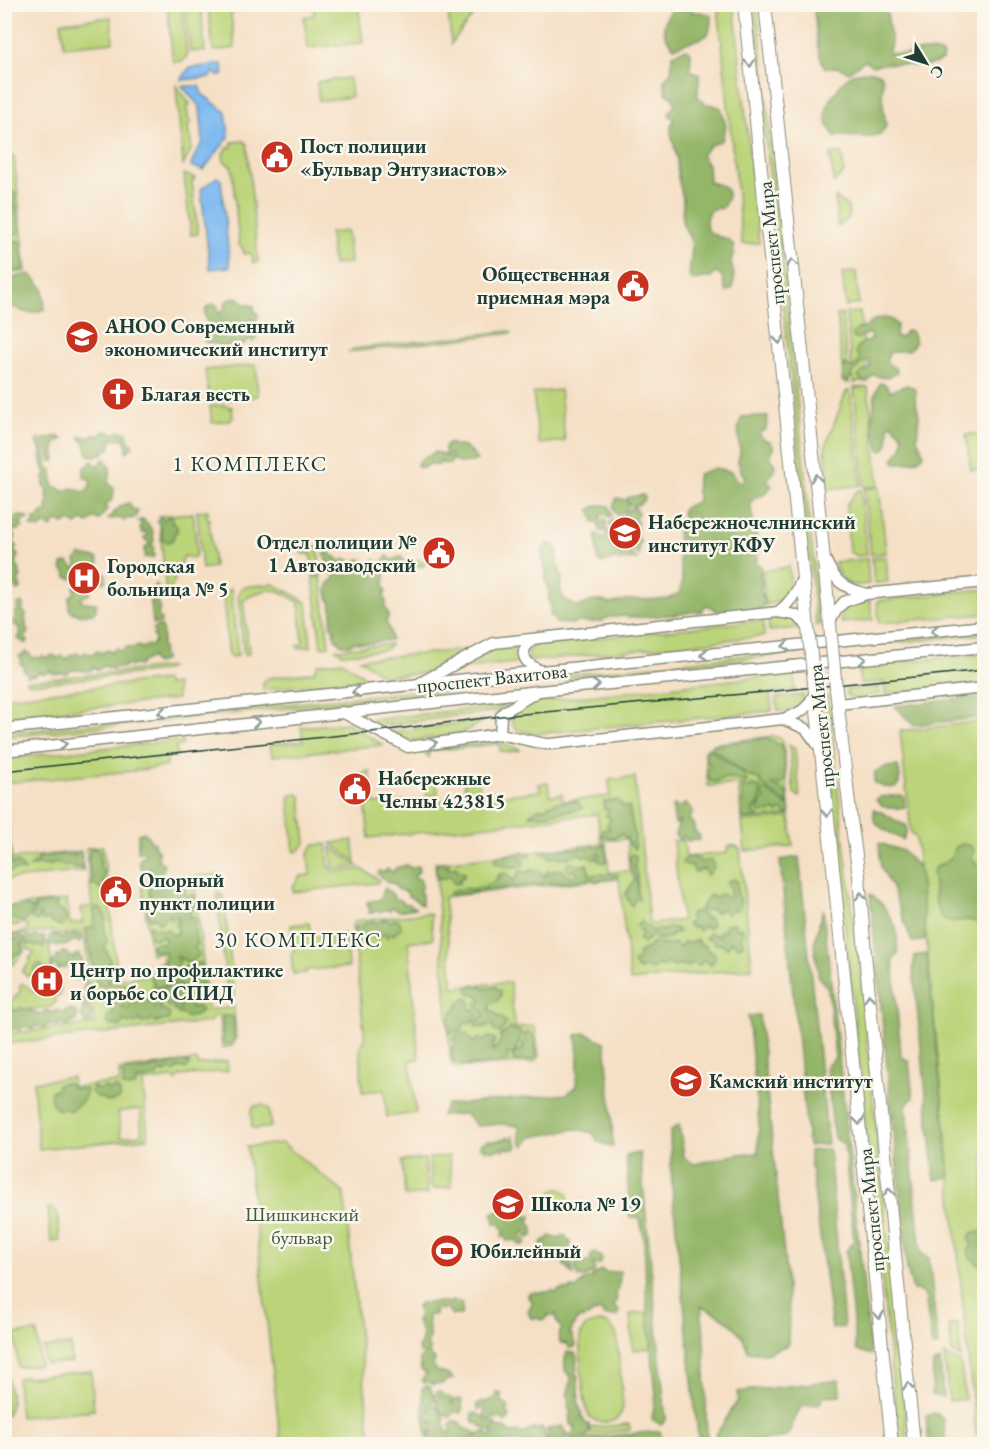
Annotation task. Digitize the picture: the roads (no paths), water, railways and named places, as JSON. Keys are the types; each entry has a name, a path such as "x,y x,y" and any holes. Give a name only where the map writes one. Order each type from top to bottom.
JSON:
{"main road":[{"name":"проспект Мира","path":"744,4 892,1444"},
{"name":"проспект Мира","path":"765,4 825,557 836,689 859,876 914,1444"},
{"path":"825,557 835,578 840,583 866,594"},
{"path":"778,612 797,592 802,579"},
{"path":"830,623 844,602 866,594 984,582"},
{"path":"414,686 494,643 778,612 795,615 808,626"},
{"name":"проспект Вахитова","path":"4,729 984,626"},
{"path":"534,639 524,649 524,656 531,667 541,671"},
{"name":"проспект Вахитова","path":"4,751 539,691 984,647"},
{"path":"838,704 984,688"},
{"path":"500,734 501,716 504,712 539,691"},
{"path":"342,712 408,747 500,734 545,744 783,719 804,710 814,692"},
{"path":"783,719 806,729 820,749"}],"water":[{"path":"222,64 223,75 217,76 213,72 212,77 181,80 189,68"},
{"path":"182,86 200,86 201,93 226,112 229,137 203,170 191,166 203,142 200,107"},
{"path":"217,177 221,180 230,267 210,269 201,189"}],"tram line":[{"path":"4,771 501,716 984,670"}],"place":[{"name":"Пост полиции «Бульвар Энтузиастов»","path":"277,157"},
{"name":"Общественная приемная мэра","path":"633,286"},
{"name":"АНОО Современный экономический институт","path":"82,337"},
{"name":"Благая весть","path":"118,394"},
{"name":"Набережночелнинский институт КФУ","path":"625,533"},
{"name":"Отдел полиции № 1 Автозаводский","path":"439,553"},
{"name":"Городская больница № 5","path":"84,578"},
{"name":"Набережные Челны 423815","path":"355,789"},
{"name":"Опорный пункт полиции","path":"116,892"},
{"name":"Центр по профилактике и борьбе со СПИД","path":"47,981"},
{"name":"Камский институт","path":"686,1081"},
{"name":"Школа № 19","path":"508,1204"},
{"name":"Юбилейный","path":"447,1251"}],"district":[{"name":"1 КОМПЛЕКС","path":"250,463"},
{"name":"30 КОМПЛЕКС","path":"298,939"}],"park label":[{"name":"Шишкинский бульвар","path":"302,1226"}]}
